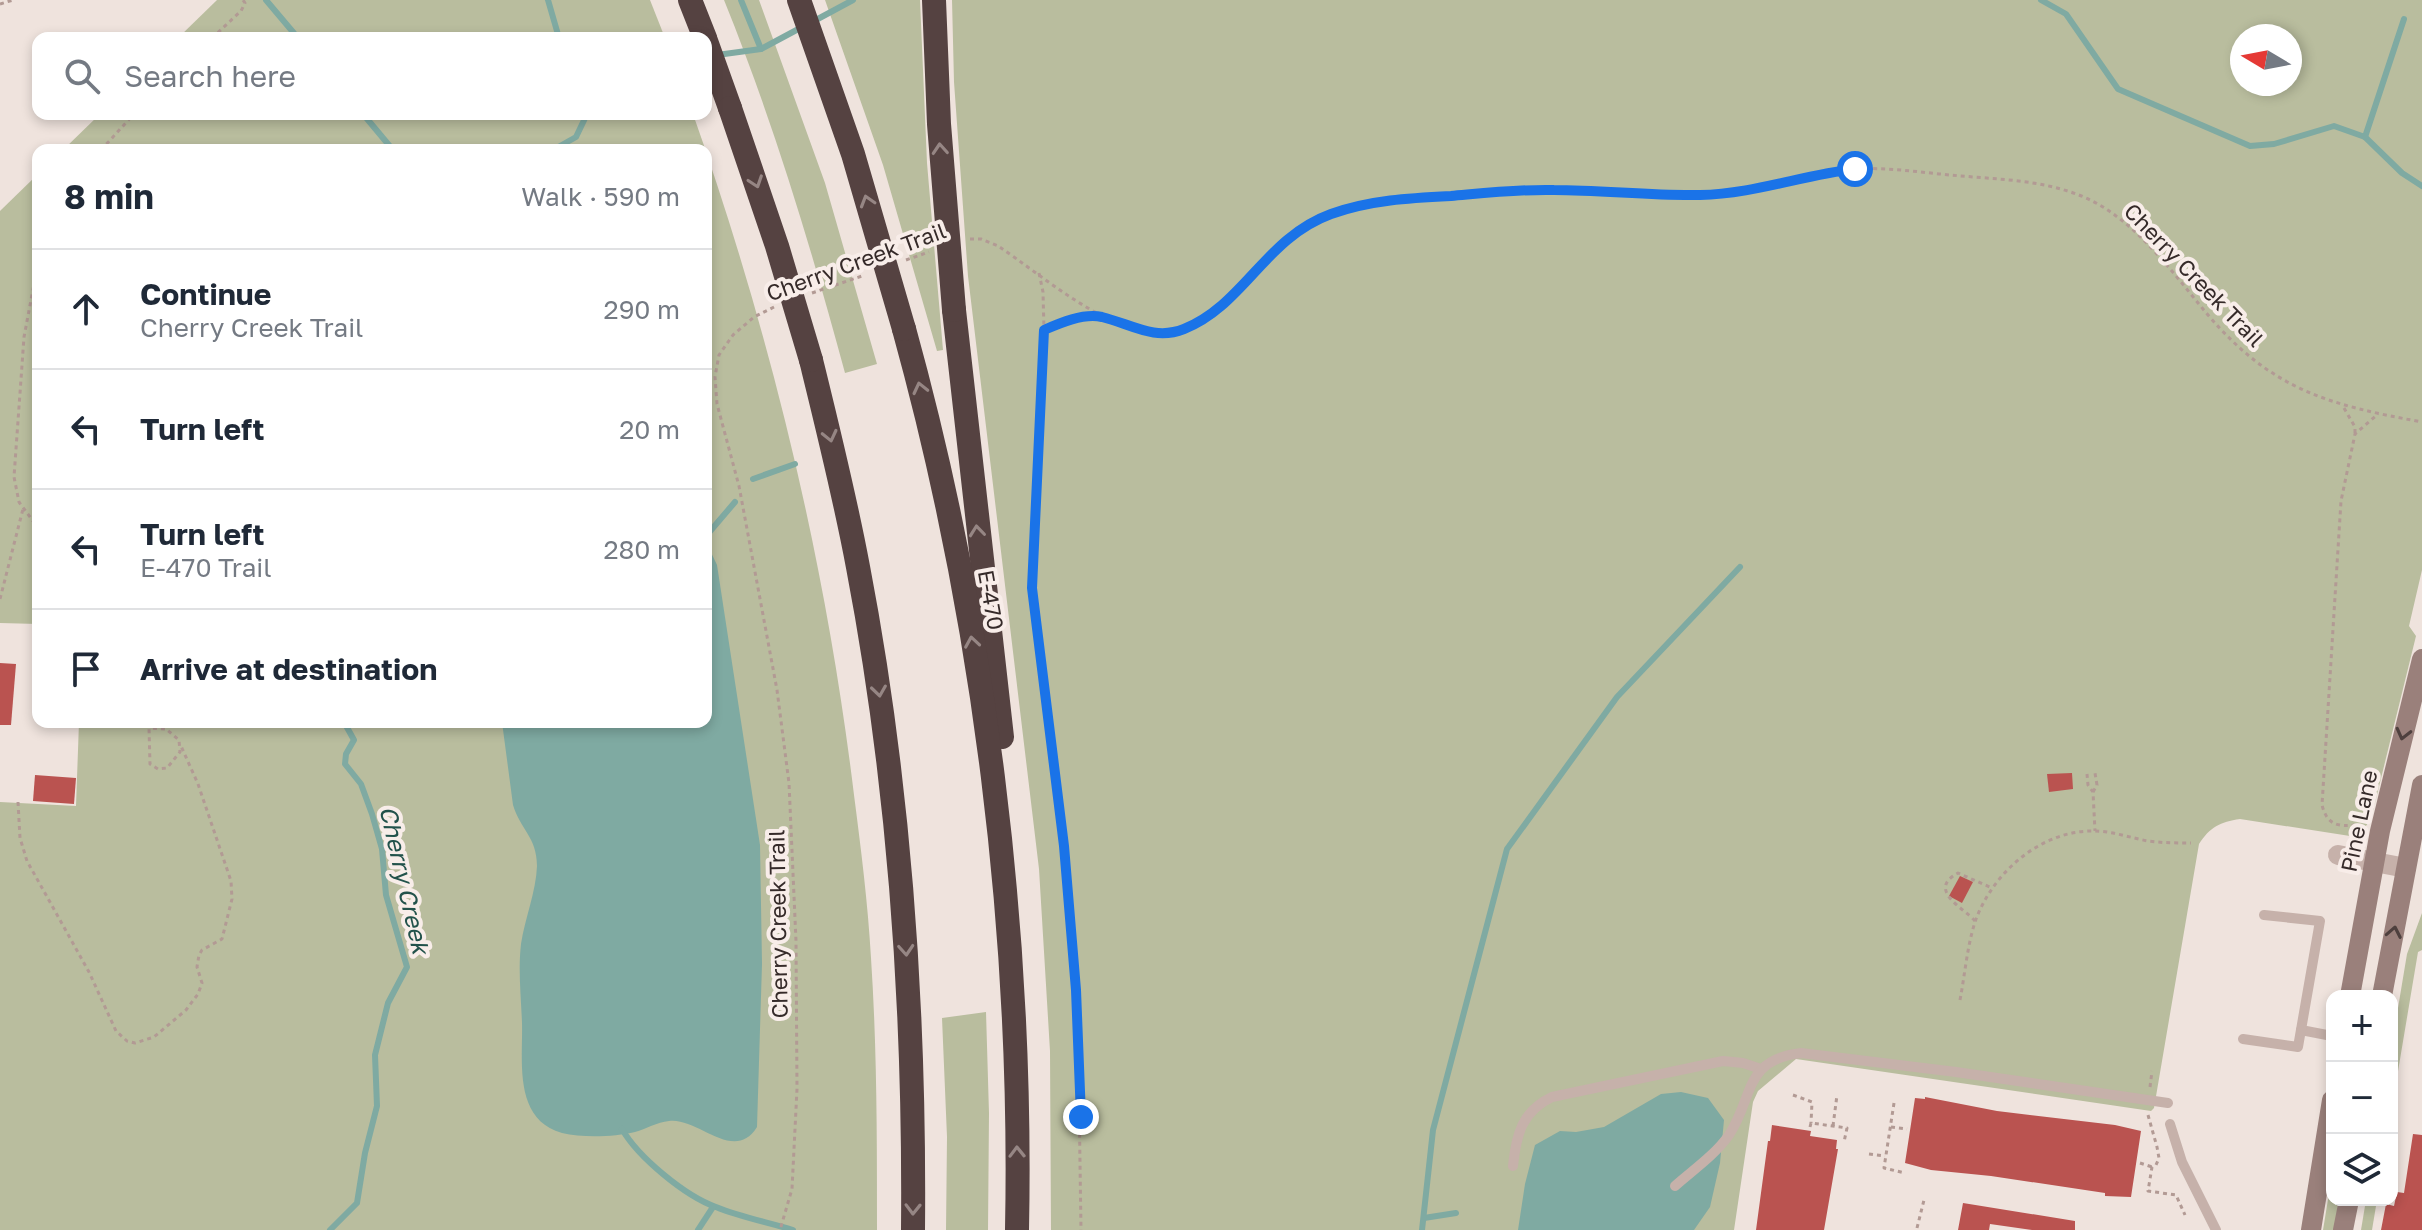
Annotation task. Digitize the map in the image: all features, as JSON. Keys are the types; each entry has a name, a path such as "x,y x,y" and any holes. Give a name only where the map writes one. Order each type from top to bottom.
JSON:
{"highway":[{"path":"690,0 702,32"},
{"name":"E-470","path":"799,0 841,119 904,329 967,606 1003,886 1014,1056 1017,1230"},
{"path":"934,0 939,124 954,310 1013,834 1003,886"},
{"path":"712,60 773,232 811,360 858,566 895,822 910,1010 913,1230"}],"main road":[{"name":"Pine Lane","path":"2351,990 2374,861 2422,659"},
{"path":"2383,990 2422,785"},
{"path":"2311,1230 2327,1134"},
{"path":"2343,1230 2348,1206"}],"street":[{"path":"2338,855 2406,868"}],"lane":[{"path":"2243,1039 2298,1047 2320,921 2264,915"},
{"path":"2301,1030 2326,1035"},
{"path":"1675,1186 1722,1144 1738,1116 1748,1086 1761,1069 1772,1060 1801,1053 2168,1103"},
{"path":"1513,1166 1515,1144 1526,1115 1539,1103 1552,1097 1723,1061 1761,1069"},
{"path":"2170,1124 2182,1162 2216,1230"}],"path":[{"path":"0,4 13,0"},
{"path":"218,32 245,6 243,0"},
{"path":"106,144 128,120"},
{"name":"Cherry Creek Trail","path":"964,240 987,240 1099,316 1148,333 1166,333 1185,328 1230,298 1276,247 1301,229 1327,216 1380,201 1549,190 1725,194 1855,169 1897,169 2031,183 2072,192 2117,217 2143,240 2247,354 2283,380 2343,406 2422,422"},
{"name":"Cherry Creek Trail","path":"895,264 935,250"},
{"name":"Cherry Creek Trail","path":"813,293 868,273"},
{"path":"1039,273 1044,330 1032,588 1070,908 1078,1029 1081,1230"},
{"path":"32,289 27,310 14,477 23,508 32,520"},
{"name":"Cherry Creek Trail","path":"780,1230 794,1177 797,1089 796,941 789,783 772,660 739,486 718,412 715,377 719,355 733,335 754,317 783,304"},
{"path":"1044,330 1069,320 1099,316"},
{"path":"2343,406 2355,427 2355,434 2341,501 2322,805 2328,820 2334,825 2356,825"},
{"path":"2355,434 2378,414"},
{"path":"0,599 23,508"},
{"path":"149,728 149,759 153,767 162,769 173,763 181,746"},
{"path":"18,802 20,838 27,861 89,972 116,1031 127,1041 144,1041 165,1029 198,994 202,983 197,967 199,955 222,939 232,899 226,867 198,784 179,740 162,728"},
{"path":"2093,792 2097,785 2095,773"},
{"path":"2087,774 2093,792 2095,831"},
{"path":"1960,1000 1976,921 1992,888 2011,867 2043,843 2068,834 2095,831 2152,841 2191,843"},
{"path":"1976,921 1949,898 1946,890 1948,882 1958,873 1992,888"},
{"path":"2152,1071 2147,1111 2159,1158 2152,1167 2148,1191 2176,1195 2185,1215"},
{"path":"1793,1095 1812,1102 1810,1125 1847,1128 1844,1142"},
{"path":"1833,1126 1837,1095"},
{"path":"1894,1103 1884,1168 1905,1173"},
{"path":"1890,1127 1907,1129"},
{"path":"1869,1154 1886,1156"},
{"path":"2140,1163 2152,1167"},
{"path":"1917,1228 1924,1200"}],"green space":[{"path":"217,0 650,0 663,32 184,32"},
{"path":"724,0 759,0 825,183 877,364 845,373 790,185"},
{"path":"825,0 920,0 927,163 943,350 937,351 883,165"},
{"path":"952,0 2422,0 2422,570 2409,626 2416,636 2371,819 2363,830 2350,836 2240,819 2216,826 2203,838 2199,844 2154,1108 2151,1111 1796,1059 1758,1091 1753,1102 1734,1230 1051,1230 1050,1051 1039,869 968,276 954,82"},
{"path":"94,120 695,120 703,144 69,144"},
{"path":"712,170 771,365 792,450 828,622 842,708 870,938 876,1060 877,1230 0,1230 0,802 76,806 79,728 712,728"},
{"path":"32,180 32,624 0,623 0,211"},
{"path":"2422,913 2422,950 2418,952 2398,1071 2398,1008 2407,954"},
{"path":"986,1012 988,1230 946,1230 947,1137 942,1018"},
{"path":"2327,1206 2338,1206 2334,1230 2323,1230"},
{"path":"2365,1206 2376,1206 2372,1230 2361,1230"}],"water":[{"path":"712,555 717,565 760,845 762,964 757,1127 748,1137 738,1141 727,1140 692,1125 669,1121 618,1135 570,1135 546,1126 535,1115 528,1102 522,1071 520,954 537,866 531,840 513,805 503,728 712,728"},
{"path":"1681,1092 1708,1098 1724,1120 1720,1163 1710,1207 1694,1230 1518,1230 1535,1145 1560,1131 1576,1132 1604,1127 1661,1094"}],"building":[{"path":"0,663 16,664 11,725 0,725"},
{"path":"2072,773 2073,789 2049,792 2047,774"},
{"path":"35,775 76,778 74,804 33,801"},
{"path":"1960,876 1973,882 1962,903 1949,896"},
{"path":"1925,1097 1997,1111 2141,1131 2131,1197 2105,1196 2105,1193 1931,1170 1905,1163 1915,1098"},
{"path":"1772,1125 1811,1131 1810,1136 1837,1140 1824,1230 1756,1230"},
{"path":"2413,1134 2422,1135 2422,1230 2381,1230 2386,1206 2398,1206 2398,1192 2404,1193"},
{"path":"1963,1203 2075,1221 2075,1230 2032,1230 1990,1224 1989,1230 1958,1230"}],"waterway":[{"path":"266,0 293,32"},
{"path":"548,0 557,32"},
{"path":"741,0 761,49"},
{"name":"Cherry Creek","path":"814,21 853,0"},
{"name":"Cherry Creek","path":"2041,0 2066,14 2118,89 2250,146 2274,144 2334,126 2365,137 2402,173 2422,186"},
{"path":"2365,137 2404,19"},
{"name":"Cherry Creek","path":"717,55 761,49 804,26"},
{"path":"368,120 388,144"},
{"name":"Cherry Creek","path":"564,144 576,137 584,120"},
{"path":"753,479 795,464"},
{"path":"712,529 735,502"},
{"path":"1422,1230 1433,1130 1507,849 1617,697 1740,567"},
{"name":"Cherry Creek","path":"330,1230 357,1203 377,1106 375,1055 388,1003 407,967 386,895 382,849 372,814 361,784 345,764 346,754 354,740 347,728"},
{"path":"622,1129 651,1163 690,1194 725,1211 793,1230"},
{"path":"698,1230 713,1207"},
{"path":"1424,1218 1456,1213"}],"route":[{"path":"1081,1117 1070,908 1032,588 1033,513 1044,330 1069,320 1099,316 1148,333 1166,333 1185,328 1230,298 1287,238 1327,216 1380,201 1549,190 1725,194 1810,175 1855,169"}]}
